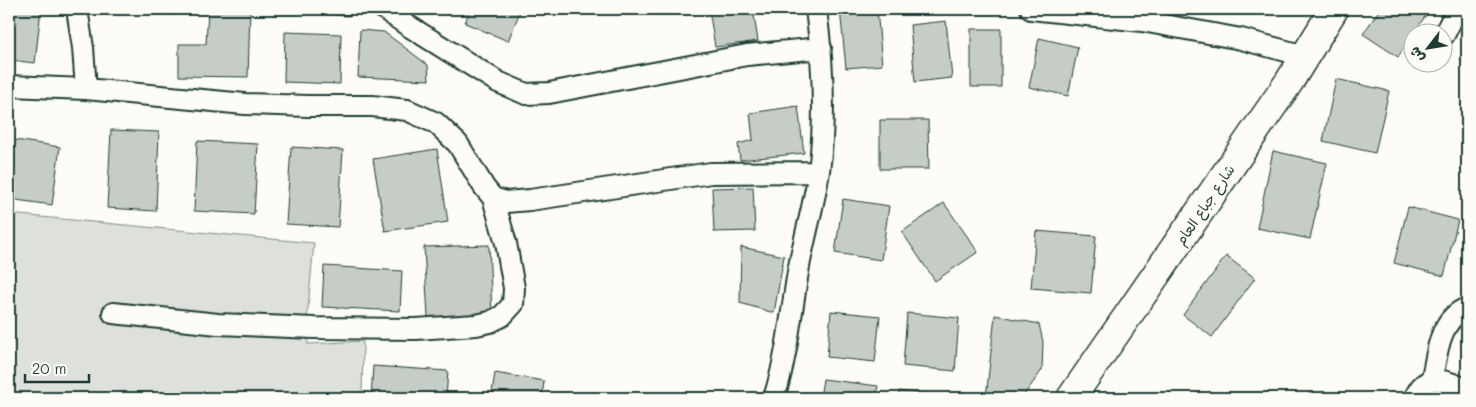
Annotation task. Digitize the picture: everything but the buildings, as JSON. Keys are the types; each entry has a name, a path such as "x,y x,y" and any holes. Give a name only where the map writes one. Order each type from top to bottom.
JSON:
{"main road":[{"name":"شارع جباع العام","path":"1071,398 1289,82 1334,9"}],"street":[{"path":"77,9 83,48 86,89"},
{"path":"384,9 498,82 526,94 549,93 747,55 821,48"},
{"path":"774,398 784,358 799,270 819,172 822,129 821,48 816,9"},
{"path":"1031,9 1142,20 1241,39 1305,56"},
{"path":"1450,22 1457,9"},
{"path":"9,86 86,89 245,104 372,106 407,110 436,124 458,144 484,187 493,198 506,243 514,288 513,304 502,316 490,322 476,325 416,329 314,328 218,324 113,313"},
{"path":"493,198 506,202 530,200 711,173 819,172"},
{"path":"1414,398 1422,386 1432,379 1443,330 1450,320 1461,310 1467,308"},
{"path":"1432,379 1467,389"}],"shaded area":[{"path":"9,214 314,243 307,319 308,344 363,341 362,398 9,398"}]}
